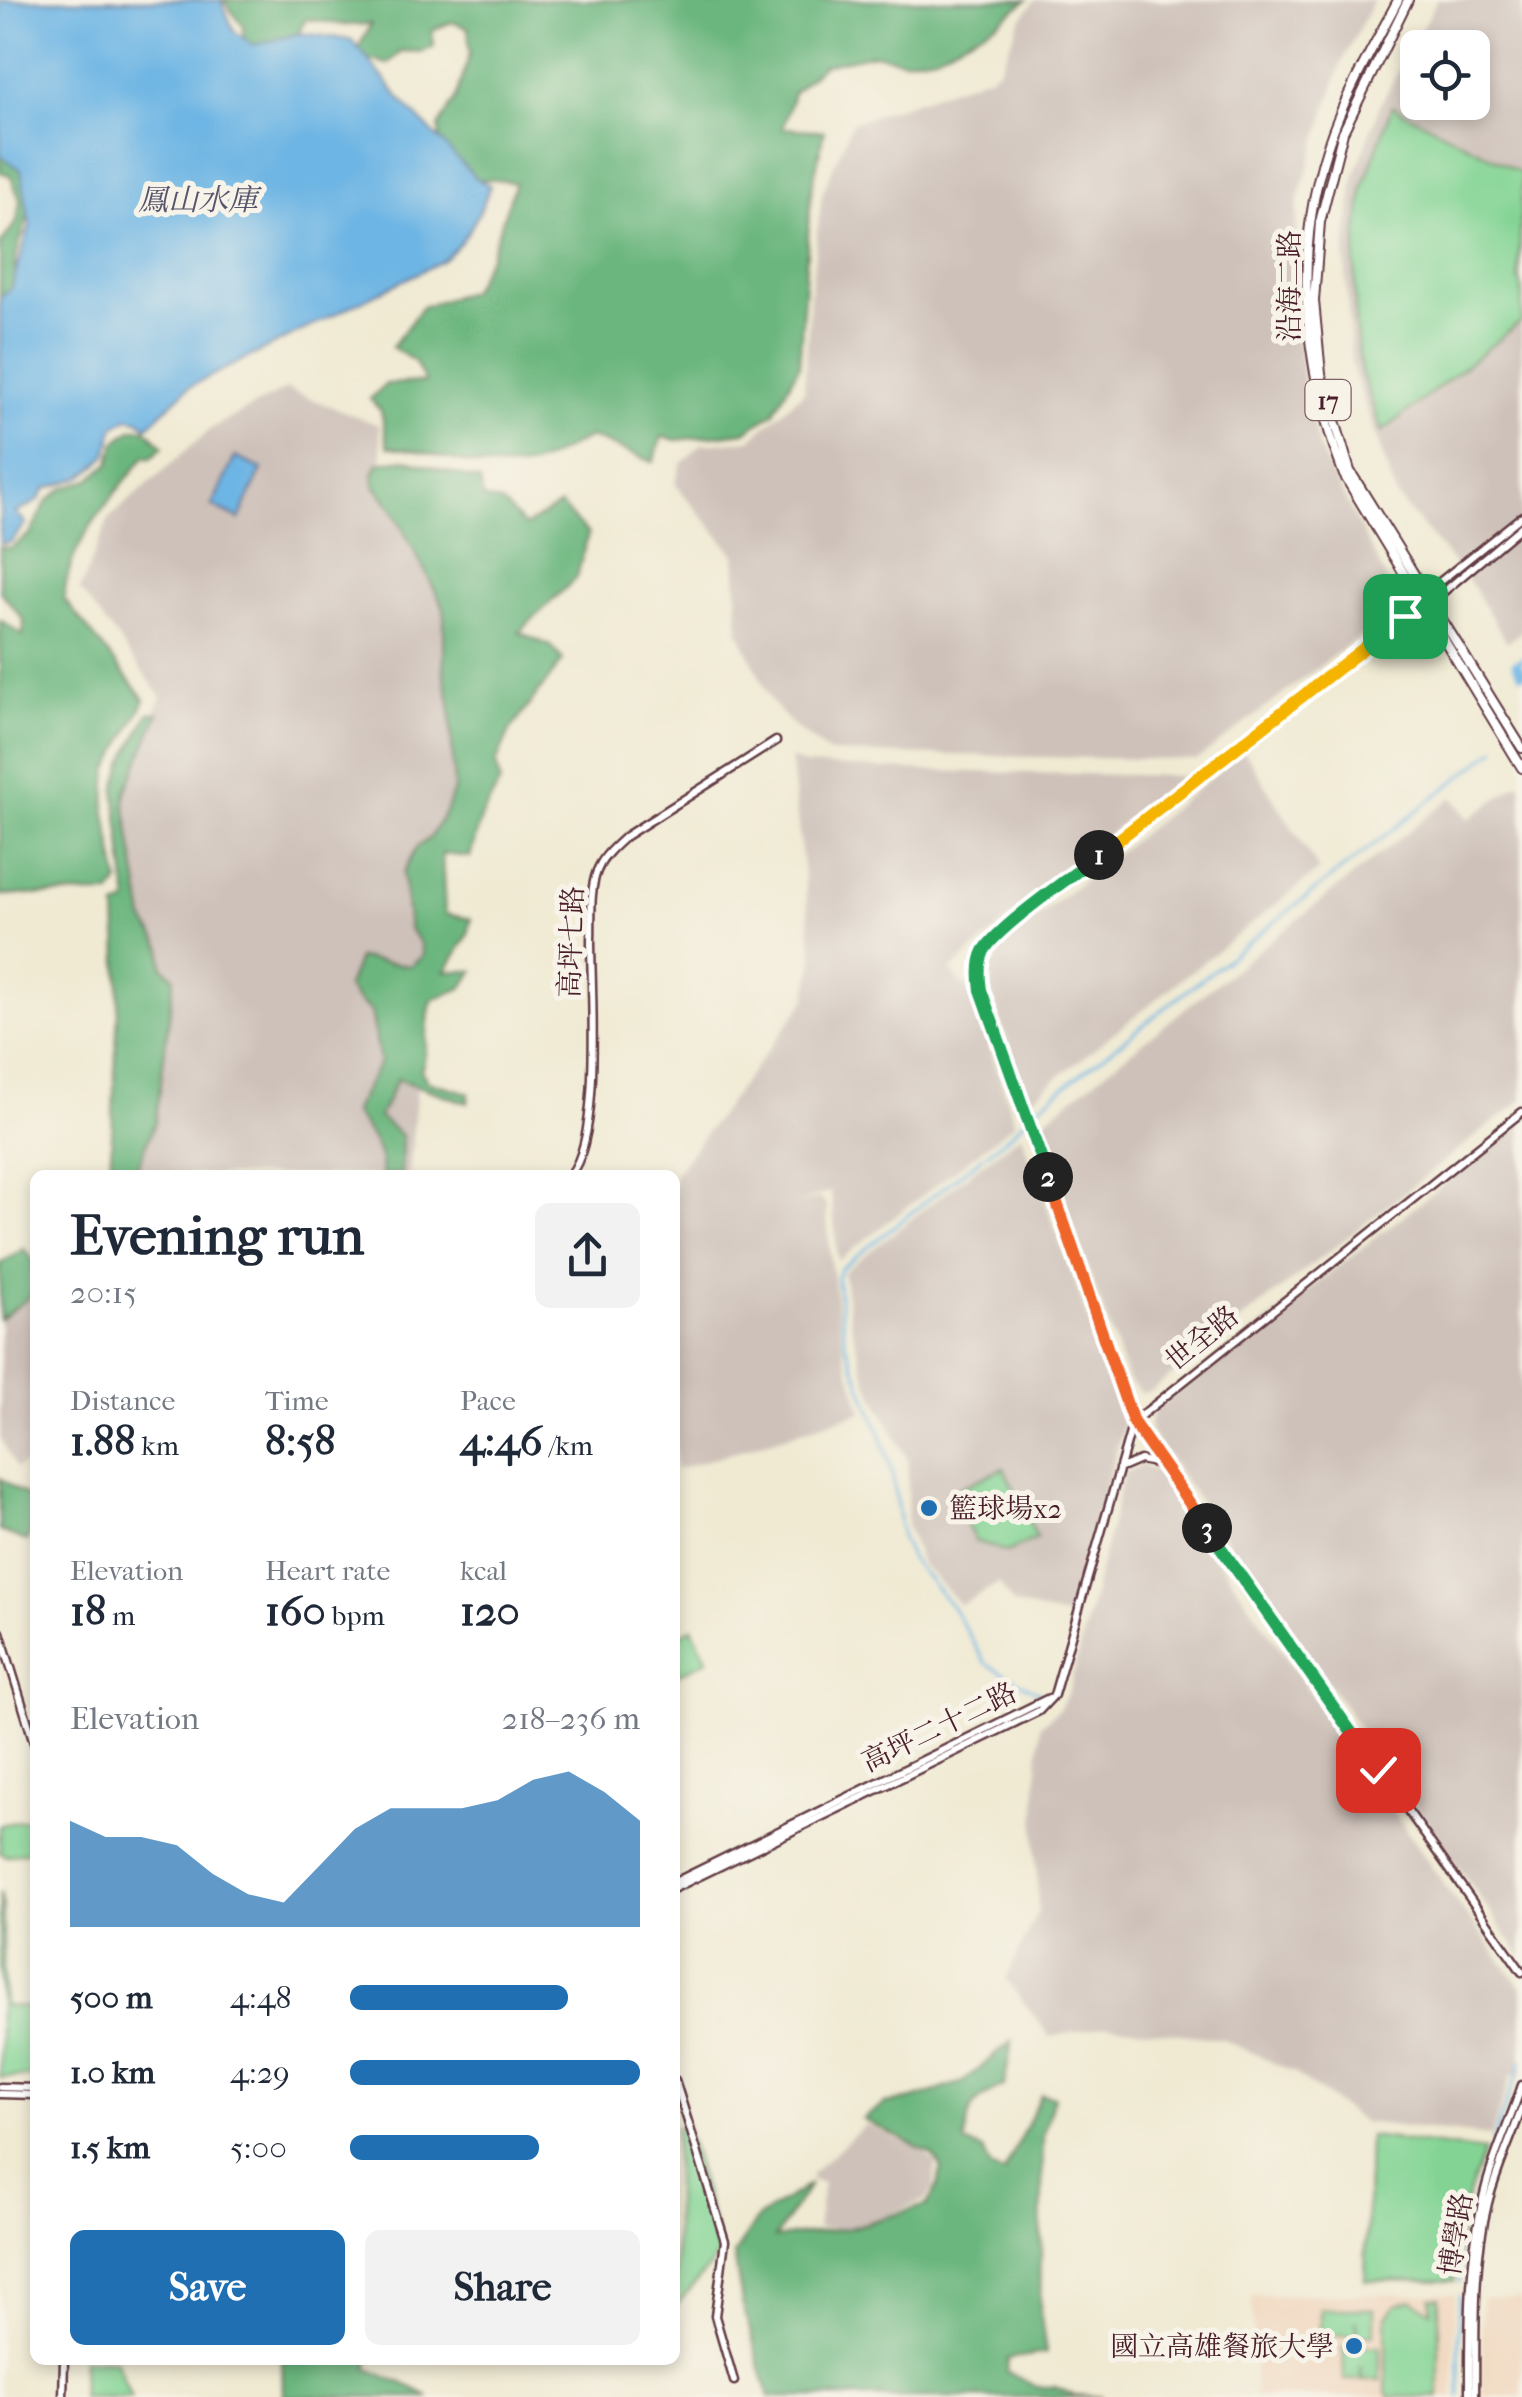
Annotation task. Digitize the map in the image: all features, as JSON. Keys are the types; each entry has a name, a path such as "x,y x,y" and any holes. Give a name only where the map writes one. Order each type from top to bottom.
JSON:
{"main road":[{"name":"沿海二路","path":"1398,0 1334,129 1321,170 1310,232 1307,329 1321,409 1344,475 1522,748"},
{"name":"沿海二路","path":"1408,0 1343,132 1320,222 1314,268 1321,374 1350,471 1421,597"},
{"name":"沿海二路","path":"1427,606 1521,765"}],"street":[{"path":"1522,516 1421,597 1405,616 1000,933 984,950 980,972 981,990 1133,1422 1522,1972"},
{"path":"1405,616 1427,606 1522,526"},
{"name":"高坪七路","path":"573,1170 583,1152 590,1116 592,910 598,870 608,852 626,836 776,741"},
{"name":"世全路","path":"1133,1422 1522,1112"},
{"path":"1118,1470 1133,1422"},
{"path":"1118,1470 1140,1460 1162,1465"},
{"name":"高坪二十二路","path":"680,1882 1054,1695 1118,1470"},
{"path":"0,1632 30,1730"},
{"name":"博學路","path":"1472,2397 1470,2287 1478,2226 1487,2185 1522,2085"},
{"path":"0,2090 30,2091"},
{"path":"680,2096 725,2240 716,2316 734,2381"},
{"name":"博學路","path":"1472,2397 1476,2287 1484,2226 1522,2108"},
{"path":"63,2397 64,2365"}],"shaded area":[{"path":"1035,0 1374,0 1341,64 1298,202 1292,292 1305,393 1319,449 1400,605 1197,760 829,753 793,726 771,701 739,632 735,555 675,484 681,464 702,444 750,440 804,392 822,194 852,123 991,75 999,68 1020,21"},
{"path":"1437,0 1522,0 1522,631 1507,642 1469,581 1397,497 1351,364 1345,256 1354,178 1380,105 1400,68 1400,120 1490,120 1490,30 1421,30"},
{"path":"286,389 379,425 385,485 464,596 462,800 438,846 409,1170 128,1170 151,974 119,789 162,697 80,590 109,518 212,428"},
{"path":"1244,751 1319,870 1028,1101 987,982 991,955"},
{"path":"790,758 804,765 928,771 1183,776 1084,854 950,971 971,992 1015,1123 838,1261 831,1191 791,1206 819,1198 826,1204 844,1352 862,1412 680,1468 678,1170 806,1000 814,960"},
{"path":"1519,783 1522,1100 1150,1392 1141,1393 1128,1380 1037,1126 1452,797 1469,819"},
{"path":"1522,1123 1522,1957 1149,1430 1152,1412"},
{"path":"1021,1134 1125,1421 1068,1618 1013,1604 999,1583 960,1605 921,1563 907,1526 908,1460 868,1384 851,1325 843,1272"},
{"path":"30,1277 30,1461 16,1468 0,1437 0,1299"},
{"path":"1142,1465 1157,1471 1449,1892 1522,1988 1522,2071 1520,2077 1511,2074 1491,2136 1362,2122 1293,2072 1222,2039 1108,2025 1050,2037 1006,1979 1038,1911 1035,1826 1040,1726 1059,1709 1069,1690 1124,1473"},
{"path":"866,2124 924,2152 935,2164 934,2188 925,2200 854,2229 817,2228 823,2183 811,2180 811,2174"},
{"name":"國立高雄餐旅大學","path":"1455,2294 1453,2397 1255,2397 1252,2295"},
{"path":"1482,2298 1522,2298 1522,2397 1483,2397"}],"green space":[{"path":"223,0 687,0 709,4 788,0 1027,0 997,23 936,55 902,60 874,54 823,65 793,93 783,128 824,131 811,193 799,366 774,412 745,432 677,440 662,437 653,462 590,437 534,464 508,468 388,447 381,411 370,399 386,384 425,382 415,362 392,347 422,307 471,291 492,251 515,183 441,176 439,125 456,99 470,53 468,28 452,22 432,30 434,46 423,52 402,51 388,64 354,56 371,24 306,19 298,34 259,46 244,45 243,26"},
{"path":"1392,106 1400,110 1400,120 1419,120 1522,173 1522,321 1382,432 1361,372 1355,322 1355,260 1363,187"},
{"path":"0,153 16,159 28,186 29,204 15,262 18,287 0,300 0,245 17,221 20,200 10,175 0,172"},
{"path":"132,429 146,429 163,446 151,458 145,456 93,522 74,558 64,599 145,700 108,771 105,808 119,882 111,894 0,895 0,620 23,635 24,620 0,591 0,547 10,549 31,533 47,501 63,488 89,480 110,463 115,443"},
{"path":"404,459 480,481 483,498 502,503 525,526 560,505 588,534 577,577 519,632 551,646 563,660 510,731 496,763 500,782 481,818 470,857 442,854 445,914 471,919 468,935 446,971 474,971 462,988 432,1000 421,1070 427,1081 469,1093 468,1103 397,1079 379,1117 402,1136 401,1170 382,1170 378,1150 353,1112 380,1062 371,1011 347,987 358,958 410,966 423,956 421,944 409,928 403,873 417,847 430,838 454,789 450,702 444,675 444,608 392,508 374,484 378,463"},
{"path":"149,713 159,713 125,803 144,919 162,948 163,967 174,977 156,1120 136,1170 110,1170 119,986 116,908 128,902 115,791 123,763"},
{"path":"24,1249 30,1256 30,1297 0,1319 0,1264"},
{"path":"1004,1468 1037,1538 1007,1552 975,1541 951,1492"},
{"path":"0,1478 30,1499 30,1534 27,1541 0,1531"},
{"path":"692,1628 708,1660 680,1674 680,1634"},
{"path":"30,1819 30,1851 7,1856 0,1853 0,1825"},
{"path":"0,1892 4,2006 30,2007 30,2077 0,2077"},
{"path":"1012,2041 1004,2086 973,2107 965,2143 983,2150 991,2169 1004,2173 1041,2094 1054,2097 1043,2135 1040,2310 1046,2353 1008,2359 1007,2372 1037,2387 1103,2397 769,2397 742,2303 734,2254 758,2218 810,2184 775,2238 850,2228 927,2205 938,2186 941,2168 931,2154 863,2119 885,2104 963,2082"},
{"path":"685,2123 721,2253 680,2301 680,2126"},
{"path":"1369,2136 1484,2151 1462,2210 1454,2281 1365,2280"},
{"path":"1431,2298 1439,2298 1439,2397 1389,2397 1386,2316 1396,2305 1412,2300 1431,2311"},
{"path":"1320,2309 1374,2309 1374,2335 1357,2335 1356,2320 1356,2335 1320,2335"},
{"path":"1380,2346 1380,2380 1362,2380 1361,2366 1361,2380 1344,2380 1343,2347"},
{"path":"83,2365 117,2365 131,2397 81,2397"},
{"path":"282,2365 368,2365 367,2368 428,2397 283,2397"}],"water":[{"name":"鳳山水庫","path":"0,0 221,0 234,31 254,45 301,33 352,40 403,102 475,177 490,186 471,227 442,261 189,387 147,427 128,418 114,427 107,455 97,465 82,477 45,489 38,501 16,513 26,523 11,542 0,544 0,297 11,288 30,225 21,170 0,155"},
{"path":"235,457 262,469 239,519 212,506"}],"waterway":[{"path":"1516,664 1522,659"},
{"path":"1516,664 1522,673"},
{"path":"1040,1693 986,1664 952,1607 911,1559 902,1540 893,1476 845,1343 837,1278 840,1269 1010,1135 1037,1108 1497,748"},
{"path":"1492,2142 1522,2061"},
{"path":"1459,2282 1470,2212 1490,2150"},
{"path":"1459,2296 1459,2397"}],"place":[{"name":"籃球場x2","path":"929,1508"},
{"name":"國立高雄餐旅大學","path":"1354,2346"}],"route":[{"path":"1378,1770 1133,1422 1006,1064 981,990 980,972 984,950 1000,933 1405,616"}]}
